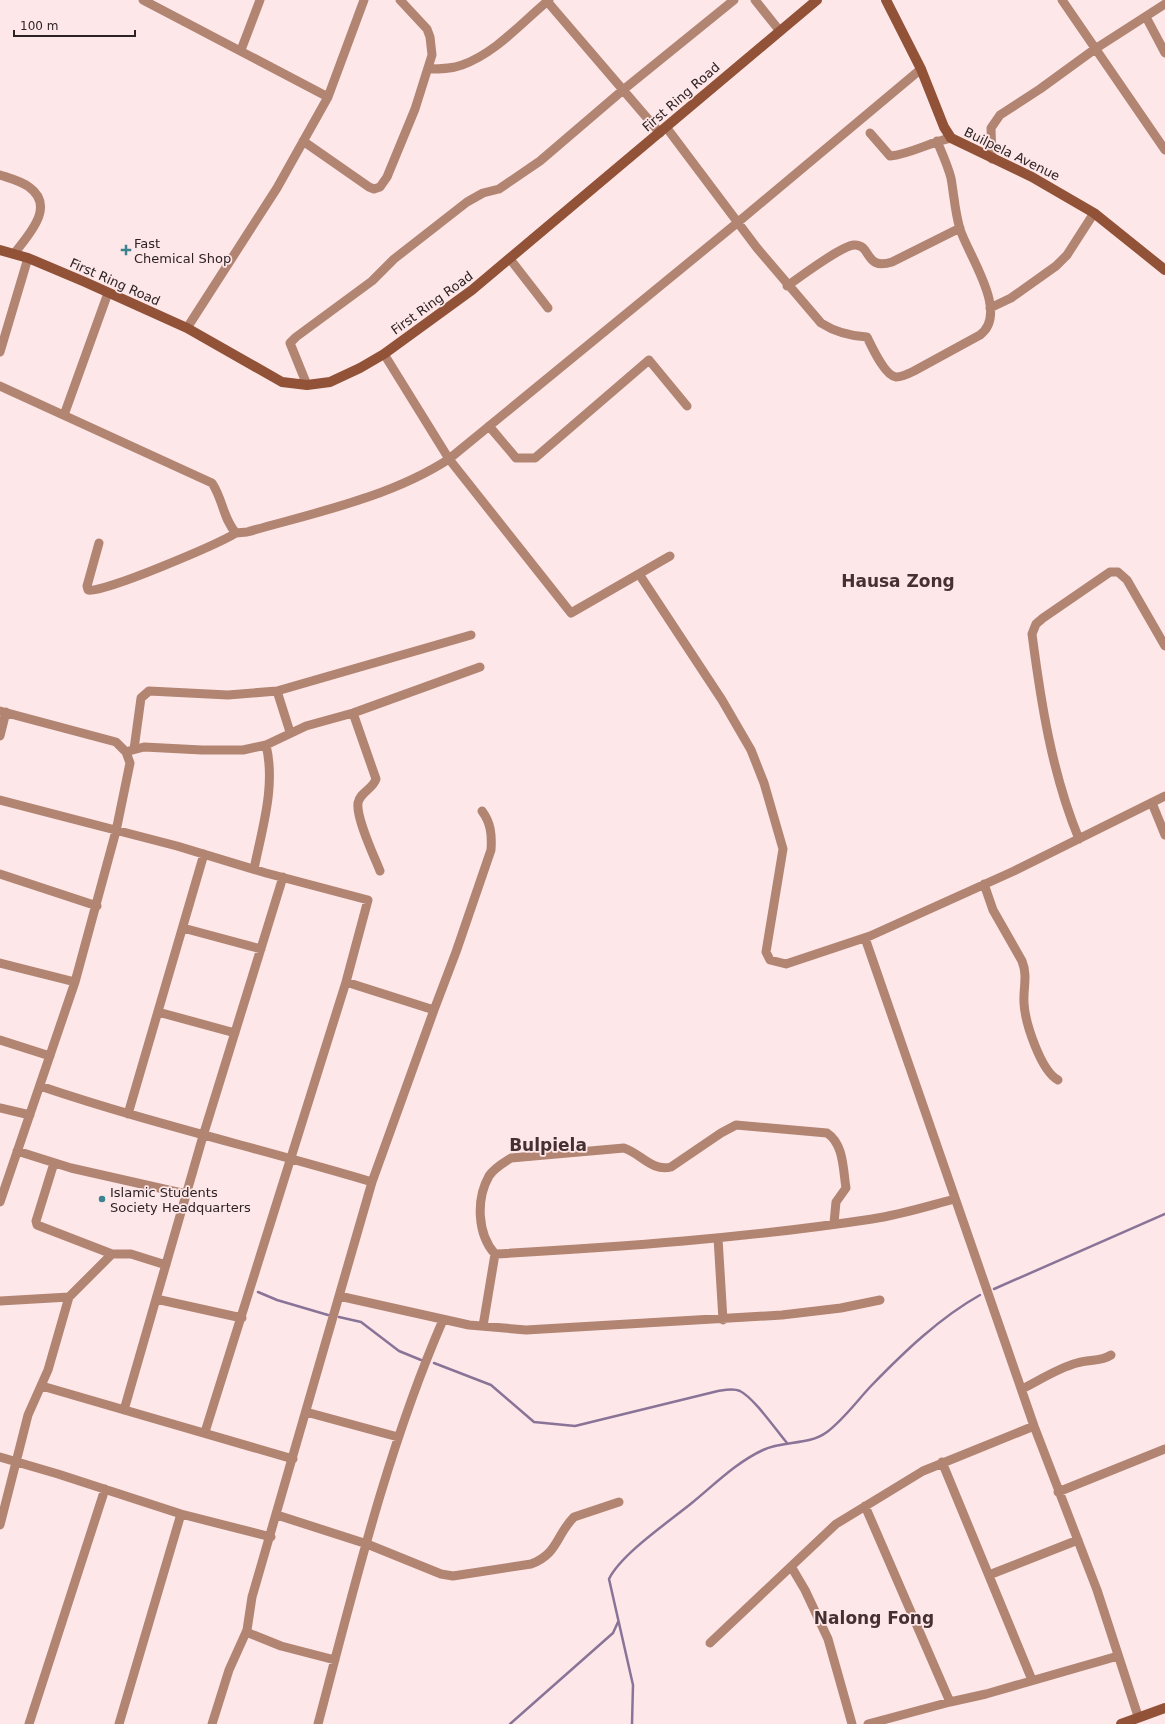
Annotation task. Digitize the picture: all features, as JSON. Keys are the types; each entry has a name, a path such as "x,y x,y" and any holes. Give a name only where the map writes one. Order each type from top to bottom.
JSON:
{"street":[{"path":"143,0 241,50 328,97"},
{"path":"241,50 260,0"},
{"path":"187,328 272,194 328,97 364,0"},
{"path":"303,141 369,187 374,189 380,187 390,170 415,109 432,55 430,37 415,15 400,0"},
{"path":"428,69 448,68 462,65 478,58 495,46 547,0 623,90 663,130 787,286 821,323 830,329 841,333 867,337 888,373 895,377 904,376 980,335 986,331 989,325 990,308 988,294 960,228 950,177 937,141"},
{"path":"307,385 290,343 296,337 372,281 394,259 467,202 483,192 499,189 540,161 623,90 734,0"},
{"path":"755,0 779,30"},
{"name":"First Ring Road","path":"0,250 28,258 187,328 282,382 307,385 330,382 346,376 384,354 472,290 663,130 779,30 817,0"},
{"name":"Builpela Avenue","path":"886,0 921,69 944,127 951,138 1032,177 1094,213 1165,270"},
{"path":"1062,0 1165,150"},
{"path":"992,159 991,128 1000,115 1040,89 1095,49 1165,4"},
{"path":"1146,17 1165,53"},
{"path":"99,543 86,586 88,590 93,591 121,584 148,571 219,543 236,533 247,532 394,488 430,471 449,459 737,223 921,69"},
{"path":"870,133 890,156 898,156 937,141 951,138"},
{"path":"0,175 29,187 40,202 40,217 14,254"},
{"path":"990,308 1011,298 1056,266 1067,255 1094,213"},
{"path":"787,286 842,250 854,245 863,248 873,262 881,265 892,262 960,228"},
{"path":"0,352 28,258"},
{"path":"510,259 548,308"},
{"path":"64,415 108,293"},
{"path":"384,354 449,459 571,612 670,556"},
{"path":"489,426 516,458 535,458 649,360 687,406"},
{"path":"0,386 212,483 216,489 229,526 236,533"},
{"path":"1079,839 1061,790 1050,743 1032,634 1036,624 1110,572 1118,572 1127,580 1165,646"},
{"path":"639,574 722,700 751,750 764,782 783,849 766,952 770,960 786,964 865,938 984,884 1165,796"},
{"path":"0,1202 75,982 97,906 128,776 130,750 141,698 148,691 228,695 278,690 472,635"},
{"path":"0,736 3,711 104,738 116,742 130,750 144,747 202,750 243,750 266,745 290,732 306,726 353,713 480,667"},
{"path":"278,690 290,732"},
{"path":"353,713 376,779 375,783 362,794 358,803 358,814 380,871"},
{"path":"254,869 267,800 270,770 266,745"},
{"path":"0,800 204,854 283,878 368,900 346,982 242,1318 205,1432"},
{"path":"1152,803 1165,834"},
{"path":"212,1724 229,1670 246,1632 252,1598 271,1537 372,1182 491,850 492,836 488,820 482,811"},
{"path":"128,1114 204,854"},
{"path":"0,874 97,906"},
{"path":"124,1410 203,1136 283,878"},
{"path":"984,884 993,910 1015,947 1026,970 1024,1003 1026,1016 1047,1070 1058,1080"},
{"path":"182,928 261,949"},
{"path":"865,938 1034,1426 1058,1492 1097,1590 1138,1716"},
{"path":"0,963 75,982"},
{"path":"346,982 434,1010"},
{"path":"158,1012 235,1033"},
{"path":"0,1040 50,1056"},
{"path":"40,1086 203,1136 291,1158 372,1182"},
{"path":"0,1108 30,1115"},
{"path":"483,1326 495,1254 486,1243 480,1210 483,1190 490,1175 499,1166 511,1158 624,1148 634,1151 648,1163 663,1170 671,1168 721,1133 736,1125 827,1133 834,1138 838,1145 846,1188 836,1202 834,1223"},
{"path":"17,1151 54,1163 186,1194"},
{"path":"54,1163 36,1221 37,1226 112,1254 131,1254 166,1265"},
{"path":"495,1254 597,1249 718,1238 874,1218 955,1199"},
{"path":"718,1238 722,1320"},
{"path":"0,1525 28,1415 42,1386 55,1350 69,1297 112,1254"},
{"path":"339,1296 443,1320 526,1330 722,1320 782,1315 841,1308 880,1300"},
{"path":"0,1301 69,1297"},
{"path":"156,1299 242,1318"},
{"path":"318,1724 398,1437 443,1320"},
{"path":"1022,1389 1069,1365 1078,1362 1103,1359 1111,1355"},
{"path":"42,1386 205,1432 292,1459"},
{"path":"306,1412 398,1437"},
{"path":"710,1643 792,1568 836,1524 899,1484 942,1462 1034,1426"},
{"path":"1058,1492 1165,1449"},
{"path":"0,1457 181,1514 271,1537"},
{"path":"942,1462 1032,1680"},
{"path":"29,1724 105,1489"},
{"path":"277,1515 367,1544 440,1574 453,1576 531,1564 541,1560 549,1554 569,1522 574,1517 619,1502"},
{"path":"865,1506 950,1702"},
{"path":"120,1724 181,1514"},
{"path":"989,1575 1078,1540"},
{"path":"792,1568 805,1590 828,1639 852,1724"},
{"path":"246,1632 281,1646 335,1660"},
{"path":"868,1724 986,1694 1118,1656"},
{"path":"1121,1724 1138,1716 1165,1708"}],"waterway":[{"path":"994,1289 1165,1214"},
{"path":"258,1292 277,1300 328,1315"},
{"path":"632,1724 633,1685 609,1579 615,1569 647,1538 727,1473 753,1455 771,1447 812,1439 827,1432 844,1416 871,1386 922,1337 950,1314 980,1295"},
{"path":"339,1317 361,1322 399,1351 421,1360"},
{"path":"434,1363 491,1385 534,1422 575,1426 718,1391 737,1390 752,1400 787,1443"},
{"path":"510,1724 613,1633 618,1622"}],"place":[{"name":"Fast Chemical Shop","path":"126,250"},
{"name":"Islamic Students Society Headquarters","path":"102,1199"}],"district":[{"name":"Hausa Zong","path":"898,581"},
{"name":"Bulpiela","path":"548,1145"},
{"name":"Nalong Fong","path":"874,1618"}]}
